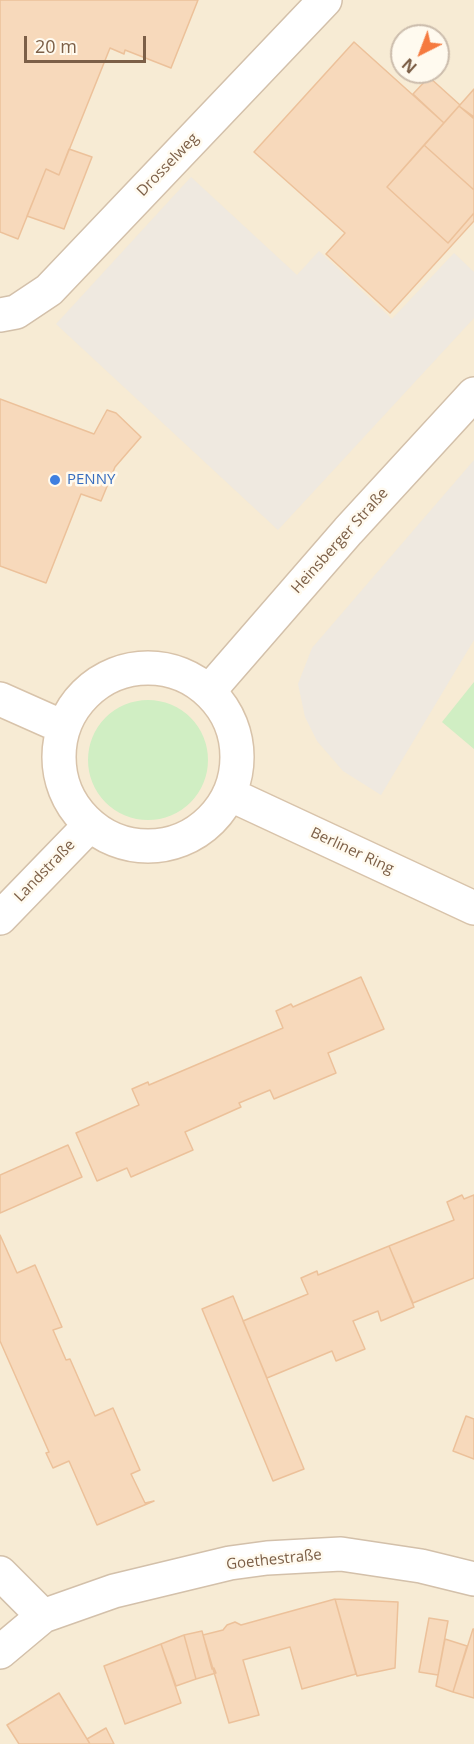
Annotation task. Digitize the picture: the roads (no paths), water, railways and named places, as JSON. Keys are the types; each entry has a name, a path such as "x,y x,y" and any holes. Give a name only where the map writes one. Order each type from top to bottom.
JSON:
{"street":[{"name":"Drosselweg","path":"0,315 16,312 49,290 325,0"},
{"name":"Heinsberger Straße","path":"209,691 348,531 474,394"},
{"path":"156,668 184,675 209,691 226,713 236,739 237,768 229,794 214,817 193,835 167,844 140,846 113,839 90,825 72,805 61,780 58,753 63,727 77,701 100,681 126,670 156,668"},
{"path":"0,699 63,727"},
{"name":"Berliner Ring","path":"229,794 474,908"},
{"name":"Landstraße","path":"0,918 90,825"},
{"name":"Goethestraße","path":"0,1652 43,1616 114,1592 230,1563 267,1558 341,1554 421,1566 474,1579"},
{"path":"0,1573 43,1616"}],"place":[{"name":"PENNY","path":"55,480"}]}
